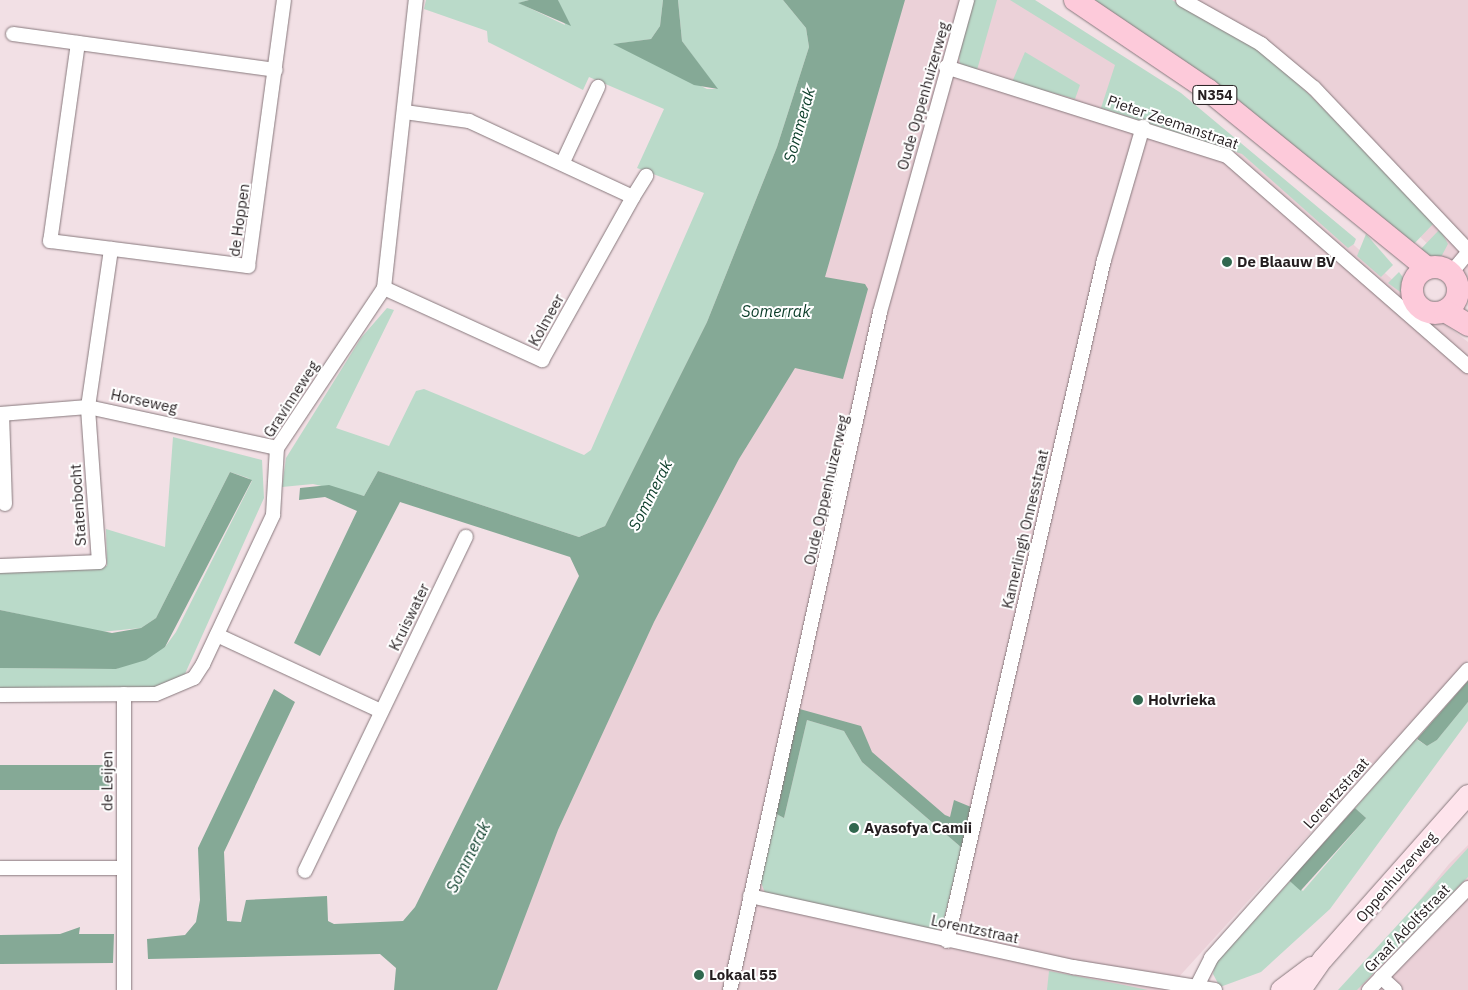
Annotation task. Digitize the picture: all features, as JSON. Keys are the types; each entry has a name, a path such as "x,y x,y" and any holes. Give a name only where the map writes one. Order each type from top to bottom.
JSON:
{"main road":[{"name":"N354","path":"1076,0 1208,90 1427,268 1450,273"},
{"name":"N354","path":"1346,203 1412,286 1421,308 1457,303 1468,325"},
{"path":"1412,286 1427,268"},
{"path":"1450,273 1457,303"},
{"name":"Oppenhuizerweg","path":"1302,990 1323,959 1468,795"},
{"name":"Oppenhuizerweg","path":"1281,990 1323,959"}],"street":[{"name":"de Hoppen","path":"78,43 50,241 248,266 284,0"},
{"name":"Gravinneweg","path":"0,695 124,694 170,691 194,678 217,635 273,515 278,448 384,288 416,0"},
{"name":"Oude Oppenhuizerweg","path":"730,990 880,312 946,67 967,0"},
{"path":"1183,0 1261,44 1314,88 1468,252 1450,273"},
{"path":"12,34 276,70"},
{"name":"Pieter Zeemanstraat","path":"946,67 1143,127 1241,164 1468,366"},
{"path":"563,162 598,87"},
{"path":"405,112 469,121 563,162 633,197"},
{"name":"Kamerlingh Onnesstraat","path":"947,940 1104,260 1143,127"},
{"name":"Kolmeer","path":"384,288 542,360 646,176"},
{"path":"88,406 111,249"},
{"name":"Horseweg","path":"5,504 1,414 88,406 278,448"},
{"name":"Statenbocht","path":"0,566 99,562 88,406"},
{"name":"Kruiswater","path":"305,871 466,537"},
{"path":"217,635 382,711"},
{"name":"Lorentzstraat","path":"1195,988 1211,958 1468,670"},
{"name":"de Leijen","path":"124,694 124,990"},
{"path":"0,868 123,868"},
{"name":"Graaf Adolfstraat","path":"1369,990 1468,888"},
{"name":"Lorentzstraat","path":"750,896 947,940 1195,988 1216,990"},
{"path":"1381,977 1395,990"}],"shaded area":[{"path":"426,0 529,0 519,3 565,25 558,0 663,0 660,26 651,39 615,44 707,89 717,89 682,41 678,0 783,0 806,28 809,47 777,147 707,322 605,526 579,537 378,471 364,496 313,484 282,487 286,458 361,338 387,308 394,310 336,428 389,446 416,391 424,389 584,455 591,450 704,193 637,168 664,109 589,77 583,90 488,42 487,31 424,9"},
{"path":"893,0 1016,0 1255,156 1396,283 1408,308 1423,320 1441,321 1468,342 1468,660 1176,980 1174,990 481,990"},
{"path":"973,0 997,0 977,70 960,64 959,56"},
{"path":"1010,0 1035,0 1181,93 1356,239 1354,244 1348,248 1242,154 1101,108 1115,65"},
{"path":"1094,0 1172,0 1264,53 1312,97 1434,223 1411,247 1197,70"},
{"path":"1144,0 1468,0 1468,282 1222,50"},
{"path":"1025,52 1080,85 1075,99 1012,82"},
{"path":"1440,229 1448,244 1440,259 1418,252"},
{"path":"1366,234 1393,265 1381,277 1357,256"},
{"path":"1399,272 1407,283 1407,297 1388,283"},
{"path":"173,437 262,460 264,498 184,676 162,687 0,689 0,668 116,669 165,647 176,632 252,481 248,478 230,472 156,618 141,628 101,632 0,610 0,572 107,566 106,529 165,547"},
{"path":"1468,681 1468,702 1437,740 1427,746 1417,739"},
{"path":"1468,702 1468,721 1330,909 1261,972 1220,987 1213,974 1215,964 1290,881 1303,891 1366,818 1355,808 1416,739 1427,746 1437,740"},
{"path":"807,720 844,731 862,762 962,848 942,927 937,930 765,893 759,877 773,812 784,818"},
{"path":"1355,808 1366,818 1301,891 1289,881"},
{"path":"1468,845 1468,990 1347,990 1449,864"},
{"path":"1468,848 1468,877 1357,990 1338,990"},
{"path":"1049,971 1124,985 1148,990 1047,990"}],"water":[{"path":"529,0 558,0 571,26 518,3"},
{"path":"663,0 678,0 682,41 718,89 694,85 613,44 651,39 660,26"},
{"name":"Somerrak","path":"783,0 905,0 825,277 865,284 868,289 843,379 795,368 739,459 654,622 558,830 497,990 394,990 396,968 380,954 148,959 147,939 185,935 196,922 200,900 198,848 274,689 295,702 224,852 227,921 241,922 246,900 327,896 328,921 334,924 403,921 415,907 579,576 570,557 400,502 320,656 294,643 357,511 325,497 299,500 300,488 329,485 364,496 378,471 579,537 605,526 707,322 777,147 809,47 806,28"},
{"path":"230,472 252,480 165,647 146,660 116,669 0,668 0,610 112,633 141,628 156,618"},
{"path":"796,708 861,726 872,752 945,815 950,817 954,800 971,807 962,848 862,762 844,731 807,720 784,818 773,812"},
{"path":"0,765 112,765 112,790 0,790"},
{"path":"80,927 79,934 114,934 113,963 0,964 0,935 60,934"}],"place":[{"name":"De Blaauw BV","path":"1227,262"},
{"name":"Holvrieka","path":"1138,700"},
{"name":"Ayasofya Camii","path":"854,828"},
{"name":"Lokaal 55","path":"699,975"}],"water label":[{"name":"Sommerak","path":"799,125"},
{"name":"Sommerak","path":"650,495"},
{"name":"Sommerak","path":"468,857"}]}
